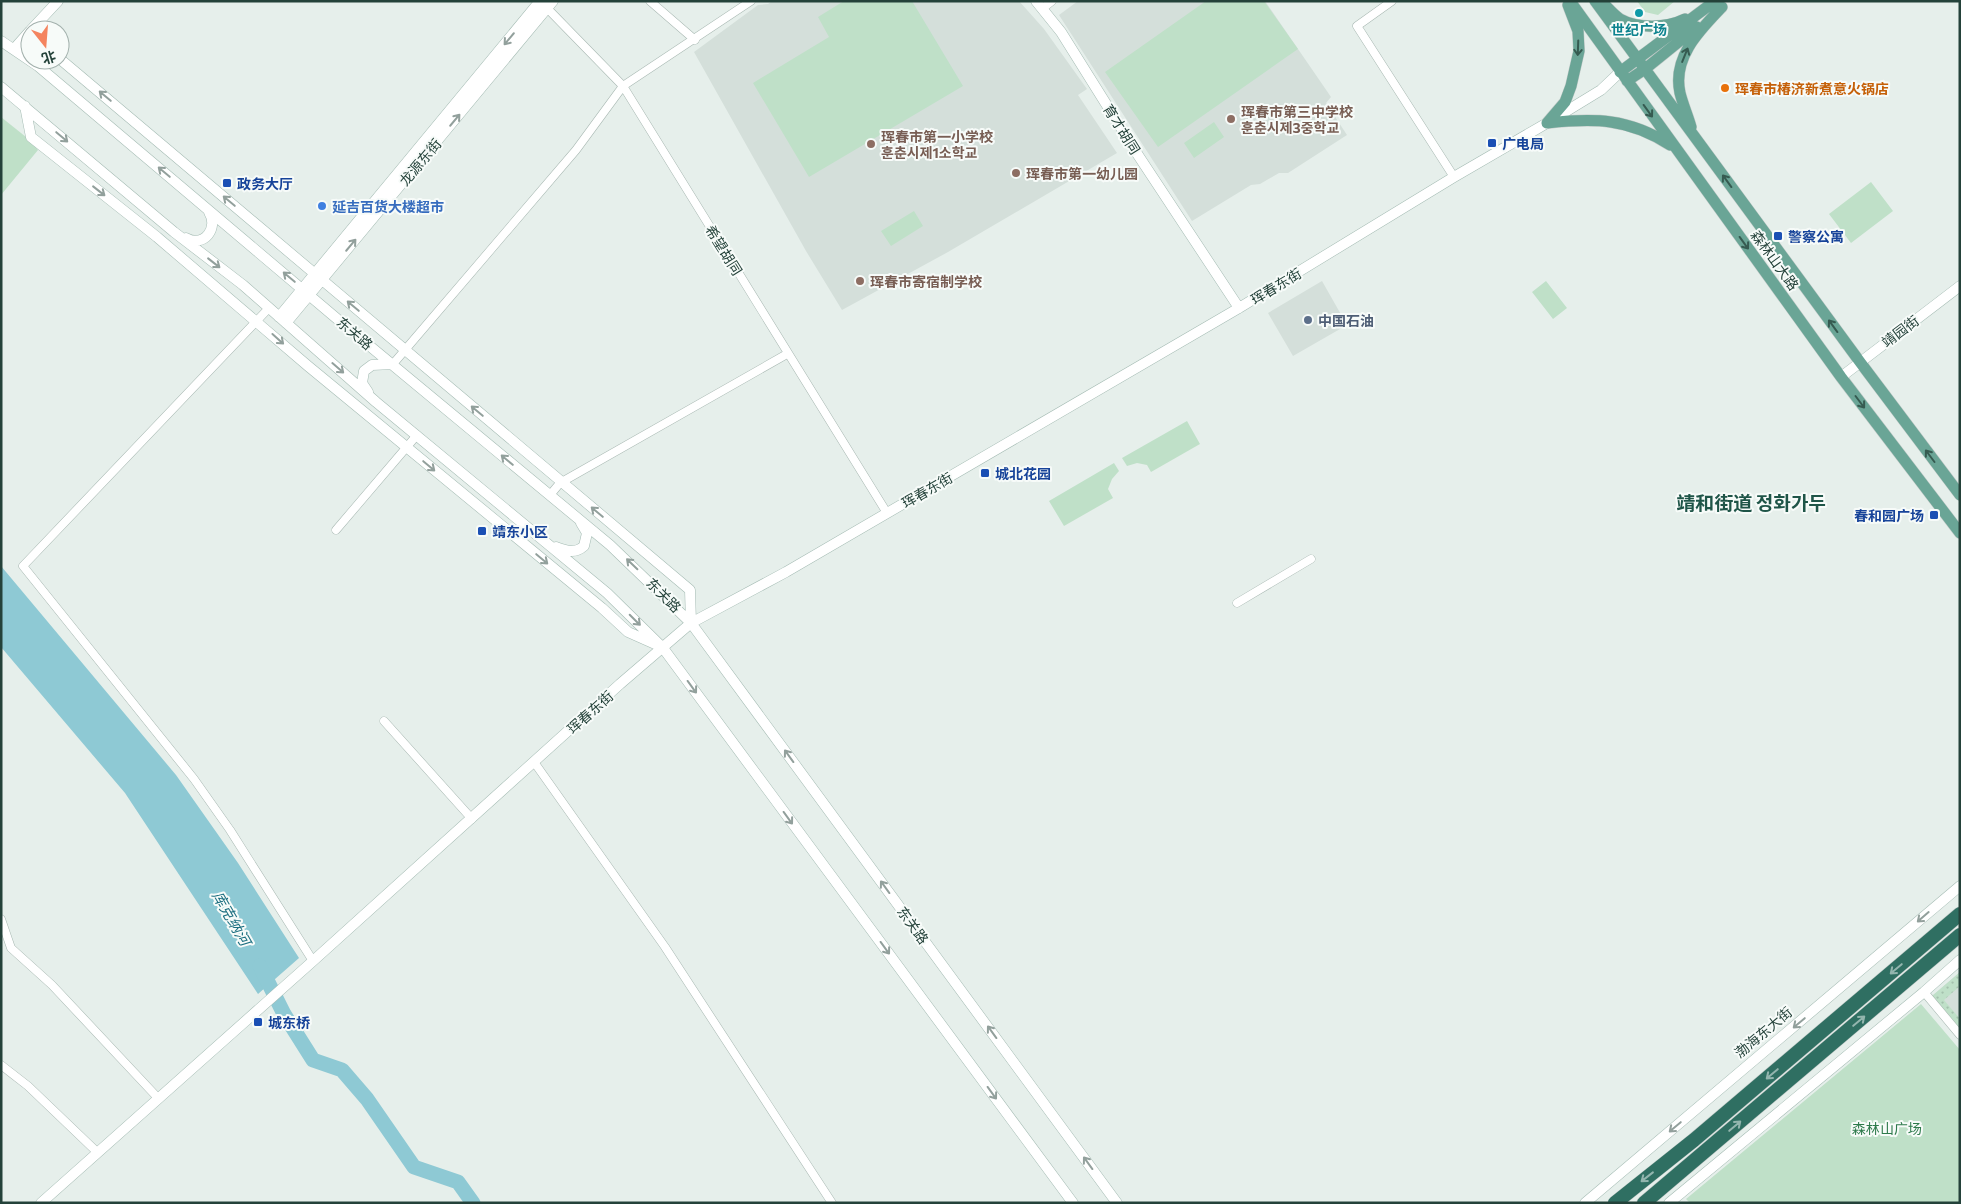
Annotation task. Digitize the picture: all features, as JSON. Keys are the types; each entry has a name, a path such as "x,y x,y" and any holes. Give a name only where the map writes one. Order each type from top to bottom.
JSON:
{"highway":[{"path":"1614,1203 1694,1140 1960,914"},
{"path":"1644,1203 1960,935"}],"main road":[{"path":"41,20 58,1"},
{"path":"1547,123 1565,102 1571,86 1579,51 1578,31 1568,1"},
{"name":"森林山大路","path":"1568,1 1841,377 1960,533"},
{"name":"森林山大路","path":"1595,1 1960,495"},
{"path":"1601,1 1619,18 1630,23 1659,27 1676,24 1722,3"},
{"name":"龙源东街","path":"282,320 545,3"},
{"path":"1601,90 1620,72 1641,64 1722,3"},
{"path":"1694,135 1680,92 1679,82 1683,58 1697,34 1722,3"},
{"name":"育才胡同","path":"1039,4 1061,32 1138,155 1239,308"},
{"path":"1601,90 1627,81 1641,64 1702,11"},
{"name":"东关路","path":"1,41 38,66 574,514 629,562 692,623 1117,1203"},
{"path":"14,49 20,43"},
{"name":"东关路","path":"14,49 20,50"},
{"name":"东关路","path":"70,66 690,590 692,623"},
{"path":"1,88 174,232 243,285 376,402 607,593 663,648 1073,1203"},
{"name":"珲春东街","path":"42,1203 692,623 786,572 1239,308 1601,90"},
{"path":"24,106 31,137 157,237 308,366 602,608 628,632 663,648"},
{"path":"1547,123 1598,120 1636,126 1652,133 1676,150"},
{"path":"174,232 190,240 206,238 210,234 213,224 210,213 204,206"},
{"name":"靖园街","path":"1841,377 1959,288"},
{"path":"376,402 364,387 362,374 372,365 393,364"},
{"path":"544,541 570,552 575,552 584,546 587,533 574,514"},
{"name":"渤海东大街","path":"1585,1203 1960,886"},
{"path":"1669,1203 1960,960"}],"street":[{"path":"650,1 695,40"},
{"path":"393,364 576,150 623,86 695,40 751,1"},
{"path":"1039,4 1052,1"},
{"path":"1392,1 1357,26 1454,177"},
{"name":"希望胡同","path":"545,3 623,86 887,513"},
{"path":"269,308 23,566 194,779 230,830 311,963"},
{"path":"550,495 562,482 787,354"},
{"path":"336,530 417,436"},
{"path":"1237,603 1311,559"},
{"path":"384,721 472,818"},
{"path":"534,762 666,947 832,1203"},
{"path":"1,919 11,948 52,985 158,1098"},
{"path":"1924,992 1960,1034"},
{"path":"1,1066 28,1086 97,1152"}],"shaded area":[{"name":"珲春市第一小学校 훈춘시제1소학교","path":"772,1 1019,1 1044,29 1087,89 1078,95 1117,153 948,252 842,310 806,251 694,52 758,5 768,4"},
{"name":"珲春市第三中学校 훈춘시제3중학교","path":"1078,1 1265,1 1331,97 1326,103 1347,135 1288,173 1279,173 1260,184 1251,185 1192,221 1059,15"},
{"path":"1322,281 1347,325 1293,356 1268,313"},
{"path":"1960,972 1960,1029 1932,996"}],"green space":[{"path":"844,1 912,1 963,86 809,177 753,83 829,37 818,17"},
{"path":"1206,1 1264,1 1298,49 1158,147 1105,72"},
{"path":"1637,1 1675,1 1658,15 1645,12"},
{"path":"1,117 31,141 38,150 1,195"},
{"path":"1214,122 1224,137 1194,158 1184,143"},
{"path":"1871,182 1893,211 1851,243 1829,214"},
{"path":"914,211 923,226 891,246 881,231"},
{"path":"1546,281 1567,308 1553,319 1532,292"},
{"path":"1187,421 1200,444 1151,472 1147,465 1137,463 1127,466 1122,458"},
{"path":"1114,463 1119,471 1112,479 1108,489 1113,498 1064,526 1049,501"},
{"path":"1960,972 1960,986 1944,1000 1960,1019 1960,1029 1932,996"},
{"name":"森林山广场","path":"1921,1004 1960,1050 1960,1203 1690,1203 1686,1199"}],"water":[{"path":"1,566 176,775 238,863 299,958 258,994 125,793 1,647"}],"waterway":[{"name":"库克纳河","path":"260,966 284,1014 313,1060 342,1070 367,1099 414,1167 458,1182 473,1203"}],"place":[{"name":"世纪广场","path":"1639,13"},
{"name":"珲春市椿济新煮意火锅店","path":"1725,88"},
{"name":"珲春市第三中学校 훈춘시제3중학교","path":"1231,119"},
{"name":"广电局","path":"1492,143"},
{"name":"珲春市第一小学校 훈춘시제1소학교","path":"871,144"},
{"name":"珲春市第一幼儿园","path":"1016,173"},
{"name":"政务大厅","path":"227,183"},
{"name":"延吉百货大楼超市","path":"322,206"},
{"name":"警察公寓","path":"1778,236"},
{"name":"珲春市寄宿制学校","path":"860,281"},
{"name":"中国石油","path":"1308,320"},
{"name":"城北花园","path":"985,473"},
{"name":"春和园广场","path":"1934,515"},
{"name":"靖东小区","path":"482,531"},
{"name":"城东桥","path":"258,1022"}],"district":[{"name":"靖和街道 정화가두","path":"1751,502"}]}
